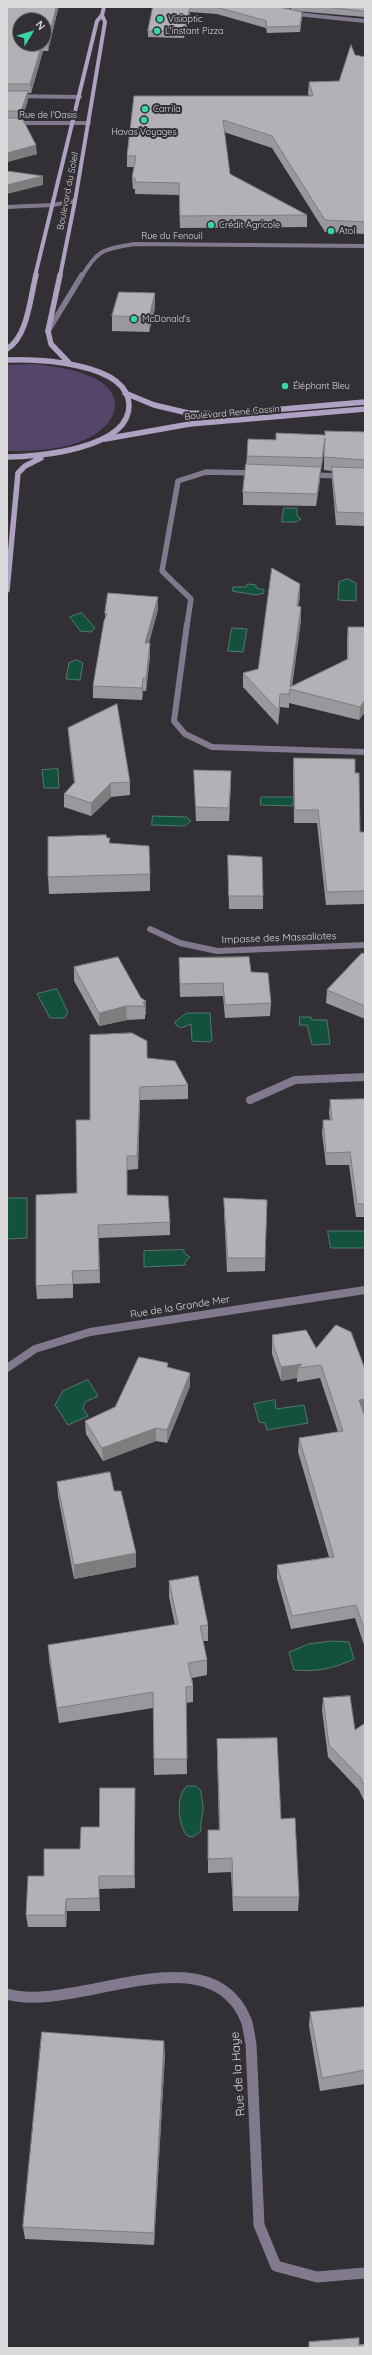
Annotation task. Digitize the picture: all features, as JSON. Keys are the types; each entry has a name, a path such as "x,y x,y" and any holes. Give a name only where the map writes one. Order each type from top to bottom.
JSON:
{"main road":[{"name":"Boulevard du Soleil","path":"7,349 15,344 22,330 72,123 80,97 97,21 102,15 104,7"},
{"name":"Boulevard du Soleil","path":"48,331 75,201 89,123 105,22 102,15"},
{"path":"48,331 51,344 69,363"},
{"path":"7,360 44,359 69,363 94,370 113,380 125,393 129,405 126,417 117,429 101,440 76,450 46,456 7,457"},
{"name":"Boulevard René Cassin","path":"125,393 154,405 188,413 225,414 365,402"},
{"name":"Boulevard René Cassin","path":"101,440 190,424 365,409"},
{"path":"7,590 18,473 25,466 46,456"}],"street":[{"path":"288,7 286,13 365,21"},
{"path":"7,96 80,97"},
{"name":"Rue de l'Oasis","path":"7,123 89,123"},
{"path":"7,207 53,205 75,201"},
{"name":"Rue du Fenouil","path":"48,331 93,257 103,250 119,245 162,243 365,246"},
{"path":"265,473 211,471 188,475 178,481 162,571 191,599 174,721 185,734 212,747 365,752"},
{"path":"303,475 350,476"},
{"name":"Impasse des Massaliotes","path":"150,929 180,944 217,951 365,946"},
{"path":"250,1100 295,1080 365,1078"},
{"name":"Rue de la Grande Mer","path":"7,1368 18,1357 37,1347 59,1339 90,1332 365,1290"},
{"name":"Rue de la Haye","path":"7,1994 15,1997 39,1998 168,1978 192,1978 214,1986 234,2000 246,2020 251,2044 259,2225 276,2266 317,2277 365,2273"}],"shaded area":[{"path":"32,364 68,369 82,373 95,378 105,385 112,394 115,405 113,414 109,421 95,434 84,440 59,448 7,451 7,365"},
{"path":"284,508 297,508 297,516 301,519 296,522 282,522"},
{"path":"348,579 356,583 356,601 338,600 339,582"},
{"path":"248,584 256,585 256,588 264,590 264,593 256,595 232,591 233,587 246,587"},
{"path":"82,613 95,628 91,632 80,631 70,617"},
{"path":"232,628 247,629 243,652 228,651"},
{"path":"77,660 83,663 80,680 66,679 69,663"},
{"path":"58,769 59,788 44,788 42,770"},
{"path":"261,797 292,797 296,799 292,806 261,805"},
{"path":"153,816 186,817 191,821 185,826 152,825"},
{"path":"57,989 68,1013 64,1018 50,1018 37,994"},
{"path":"187,1013 210,1013 212,1040 210,1042 192,1041 191,1024 181,1028 176,1025 175,1022"},
{"path":"300,1017 311,1017 312,1020 327,1020 330,1044 312,1045 307,1025 300,1025"},
{"path":"8,1198 27,1198 27,1238 8,1239"},
{"path":"328,1231 365,1231 365,1248 331,1248"},
{"path":"184,1250 184,1253 190,1257 185,1262 185,1265 144,1267 144,1251"},
{"path":"88,1380 98,1396 85,1402 83,1408 88,1416 68,1425 55,1405 63,1391"},
{"path":"275,1400 276,1409 304,1405 308,1423 267,1430 265,1423 259,1422 254,1404"},
{"path":"333,1641 349,1642 354,1659 324,1669 310,1671 294,1670 289,1652 309,1644"},
{"path":"187,1786 196,1786 201,1791 203,1806 201,1831 193,1837 187,1836 184,1831 179,1810 181,1796"}],"building":[{"path":"7,7 56,7 52,25 52,12 12,12 12,52 40,52 30,84 7,84"},
{"path":"153,7 190,7 184,31 148,31"},
{"path":"216,7 283,7 302,12 300,26 267,27 266,21"},
{"path":"326,7 365,7 365,11"},
{"path":"351,45 355,55 365,57 365,222 325,220 272,136 223,120 230,174 307,215 180,216 179,183 135,182 135,178 132,178 136,156 127,156 134,96 313,96 309,82 339,81"},
{"path":"7,91 28,91 21,111 7,111"},
{"path":"7,118 22,118 36,145 7,153"},
{"path":"7,171 43,176 7,185"},
{"path":"119,292 155,293 149,317 112,316"},
{"path":"325,431 365,432 365,460 324,457 325,438 322,458 247,456 248,439 276,440 276,433 325,435"},
{"path":"246,464 321,467 317,494 243,492"},
{"path":"332,467 365,468 365,513 337,512"},
{"path":"272,568 300,584 297,606 301,607 290,687 348,659 348,627 365,627 365,700 360,707 290,689 289,694 280,694 279,711 243,673 258,669"},
{"path":"108,593 158,597 145,643 150,643 146,678 143,678 142,688 93,686 104,621 107,614 105,613"},
{"path":"117,704 130,782 111,783 91,803 64,794 75,782 68,728"},
{"path":"294,758 355,759 355,773 359,773 360,832 365,832 365,891 327,892 318,810 295,810"},
{"path":"194,770 231,771 229,808 196,807"},
{"path":"106,835 107,838 110,838 109,843 149,846 150,874 48,877 48,837"},
{"path":"228,855 262,857 263,896 229,896"},
{"path":"362,953 365,954 365,1006 327,990"},
{"path":"118,957 141,998 146,1001 143,1002 145,1006 126,1006 99,1013 74,967"},
{"path":"249,957 251,972 268,973 271,1003 225,1005 223,983 180,984 179,958"},
{"path":"132,1033 147,1041 147,1058 175,1061 188,1085 140,1087 137,1156 127,1156 127,1195 168,1196 170,1222 98,1225 99,1270 72,1271 73,1284 36,1286 36,1195 77,1193 76,1120 90,1120 90,1035"},
{"path":"365,1099 365,1204 357,1204 350,1152 326,1153 323,1120 332,1120 330,1100"},
{"path":"224,1198 267,1200 265,1258 228,1258"},
{"path":"336,1325 351,1332 365,1369 365,1399 359,1400 365,1417 365,1631 356,1605 292,1616 277,1565 334,1557 299,1438 343,1431 321,1365 298,1368 302,1364 281,1367 272,1341 274,1340 272,1335 306,1330 316,1348"},
{"path":"139,1357 168,1363 167,1367 190,1373 167,1430 156,1428 102,1448 85,1421 115,1407"},
{"path":"110,1472 114,1491 121,1491 136,1553 74,1565 57,1482"},
{"path":"198,1576 208,1625 200,1626 207,1660 188,1663 193,1686 186,1687 187,1759 154,1759 153,1692 57,1708 48,1645 178,1624 169,1581"},
{"path":"350,1696 355,1730 365,1723 365,1788 361,1778 329,1745 323,1698"},
{"path":"277,1738 281,1819 295,1818 299,1897 233,1897 232,1858 208,1859 208,1830 220,1830 217,1739"},
{"path":"100,1788 135,1788 134,1876 99,1876 99,1898 66,1899 65,1915 26,1915 28,1876 44,1876 44,1849 80,1849 81,1827 99,1827"},
{"path":"365,2007 365,2070 322,2078 310,2012"},
{"path":"42,2032 164,2041 154,2233 23,2227"},
{"path":"359,2338 359,2345 365,2344 365,2348 309,2348 309,2342"}],"place":[{"name":"Visioptic","path":"160,19"},
{"name":"L'instant Pizza","path":"157,31"},
{"name":"Carrila","path":"145,109"},
{"name":"Havas Voyages","path":"144,120"},
{"name":"Crédit Agricole","path":"211,225"},
{"name":"Atol","path":"331,231"},
{"name":"McDonald's","path":"134,319"},
{"name":"Éléphant Bleu","path":"285,386"}]}
